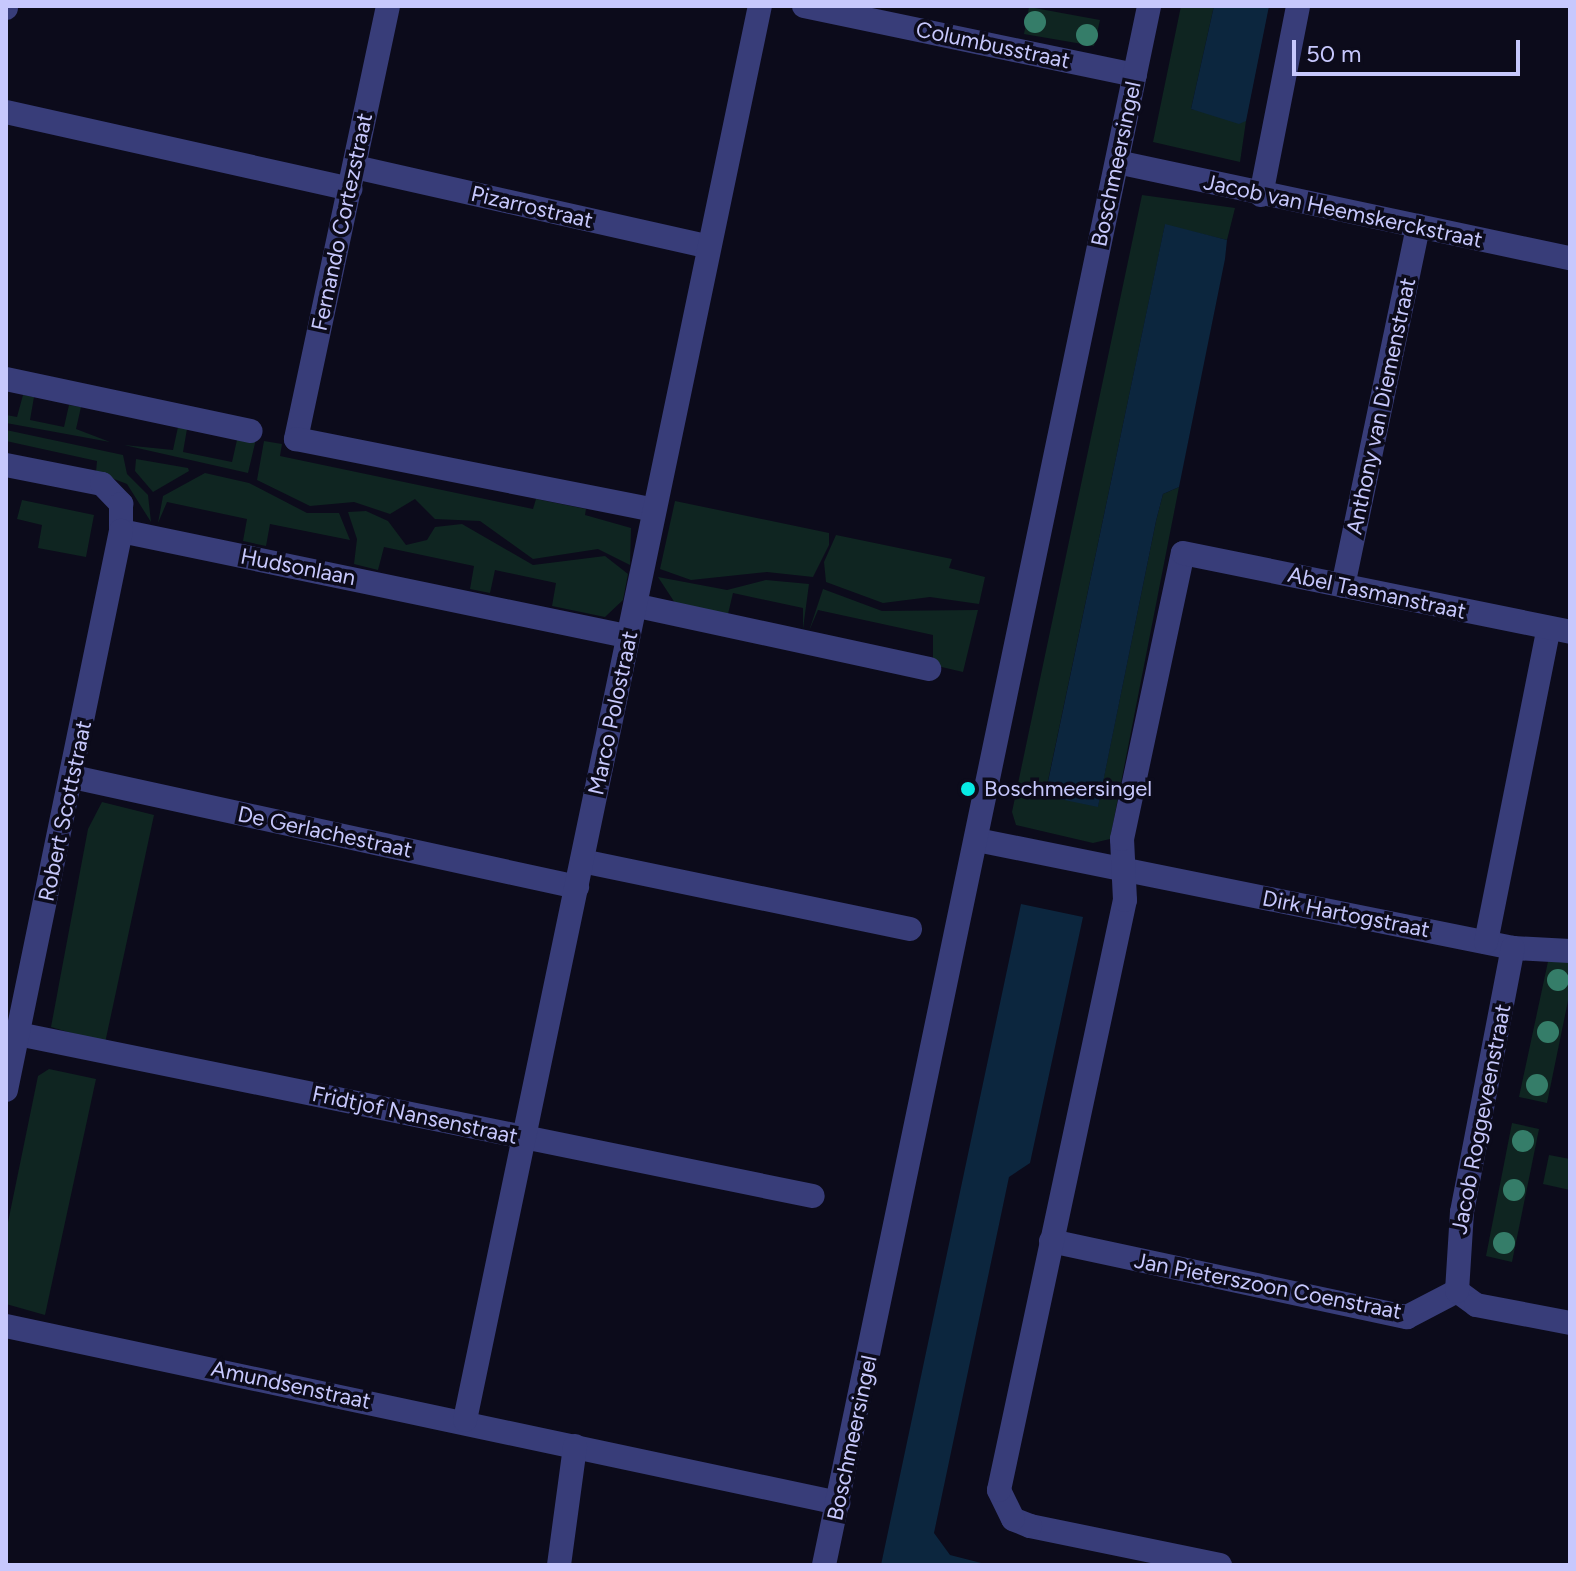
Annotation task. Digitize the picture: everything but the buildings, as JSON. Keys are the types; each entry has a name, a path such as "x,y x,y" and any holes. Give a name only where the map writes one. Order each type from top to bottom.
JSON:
{"street":[{"name":"Fernando Cortezstraat","path":"388,6 296,439 654,510"},
{"name":"Marco Polostraat","path":"465,1420 577,887 626,636 638,606 654,510 760,6"},
{"name":"Columbusstraat","path":"804,6 1135,75"},
{"name":"Boschmeersingel","path":"824,1565 1149,6"},
{"path":"1261,195 1298,6"},
{"name":"Pizarrostraat","path":"6,112 709,247"},
{"name":"Jacob van Heemskerckstraat","path":"1117,162 1261,195 1570,258"},
{"name":"Anthony van Diemenstraat","path":"1343,586 1418,226"},
{"path":"6,379 251,431"},
{"path":"6,465 102,484 121,504 121,531"},
{"name":"Hudsonlaan","path":"121,531 626,636"},
{"name":"Robert Scottstraat","path":"6,1090 73,777 121,531"},
{"name":"Abel Tasmanstraat","path":"1124,870 1122,839 1183,553 1560,630"},
{"path":"638,606 929,669"},
{"path":"1486,942 1560,630"},
{"name":"De Gerlachestraat","path":"73,777 577,887"},
{"path":"977,840 1124,870 1125,900 1051,1241 1001,1505 1030,1526 1220,1565"},
{"path":"582,861 910,929"},
{"name":"Dirk Hartogstraat","path":"1124,870 1513,948 1570,951"},
{"name":"Jacob Roggeveenstraat","path":"1457,1291 1462,1212 1513,948"},
{"name":"Fridtjof Nansenstraat","path":"18,1034 813,1196"},
{"name":"Jan Pieterszoon Coenstraat","path":"1051,1241 1407,1317 1457,1291"},
{"path":"1457,1291 1476,1305 1570,1323"},
{"name":"Amundsenstraat","path":"6,1326 465,1420 838,1503"},
{"path":"559,1565 575,1446"}],"green space":[{"path":"1181,6 1214,6 1191,109 1246,121 1240,162 1153,142"},
{"path":"1029,7 1100,20 1094,46 1024,34"},
{"path":"1142,195 1235,208 1227,240 1165,225 1045,795 1098,806 1156,521 1163,494 1179,487 1110,839 1093,843 1016,825 1012,812"},
{"path":"23,395 34,397 30,420 64,427 69,405 81,407 76,429 110,442 6,423 6,415 17,417"},
{"path":"178,427 187,429 183,452 232,462 237,440 256,439 248,473 124,445 173,450"},
{"path":"6,430 123,455 127,474 148,495 151,522 127,484 96,472 97,461 6,441"},
{"path":"264,441 282,444 280,456 533,509 536,499 586,509 585,515 631,528 630,565 598,549 533,559 480,521 435,519 415,499 390,514 354,502 310,506 257,480"},
{"path":"136,459 188,468 189,471 153,492 135,471"},
{"path":"205,473 249,483 307,513 339,513 350,540 270,524 266,546 243,541 247,519 167,502 158,523 163,496"},
{"path":"22,500 94,515 86,557 38,548 42,525 17,519"},
{"path":"675,501 829,533 829,545 813,577 767,572 691,580 660,569"},
{"path":"366,511 388,521 406,545 427,540 435,527 462,524 533,565 605,556 628,574 623,600 605,617 552,606 556,583 495,570 490,593 470,589 474,566 384,547 378,570 354,564 357,539 348,512"},
{"path":"836,535 952,559 949,568 985,577 979,604 930,597 883,603 826,582 824,562"},
{"path":"658,577 727,590 766,580 809,584 803,629 803,608 733,593 728,614 675,603"},
{"path":"823,589 882,611 978,610 963,672 933,665 933,635 818,610 809,631"},
{"path":"102,802 154,815 105,1043 51,1027 88,829"},
{"path":"1549,957 1570,962 1570,991 1547,1103 1519,1097"},
{"path":"49,1069 96,1079 45,1315 6,1304 6,1232 38,1076"},
{"path":"1512,1123 1539,1129 1512,1262 1486,1256"},
{"path":"1549,1155 1570,1159 1570,1190 1543,1184"}],"water":[{"path":"1214,6 1269,6 1246,121 1239,124 1191,109"},
{"path":"1165,224 1227,240 1225,259 1179,487 1163,494 1156,521 1098,807 1045,796"},
{"path":"1021,904 1083,917 1030,1163 1009,1177 934,1533 950,1555 989,1565 881,1565"}],"place":[{"name":"Boschmeersingel","path":"968,789"}]}
